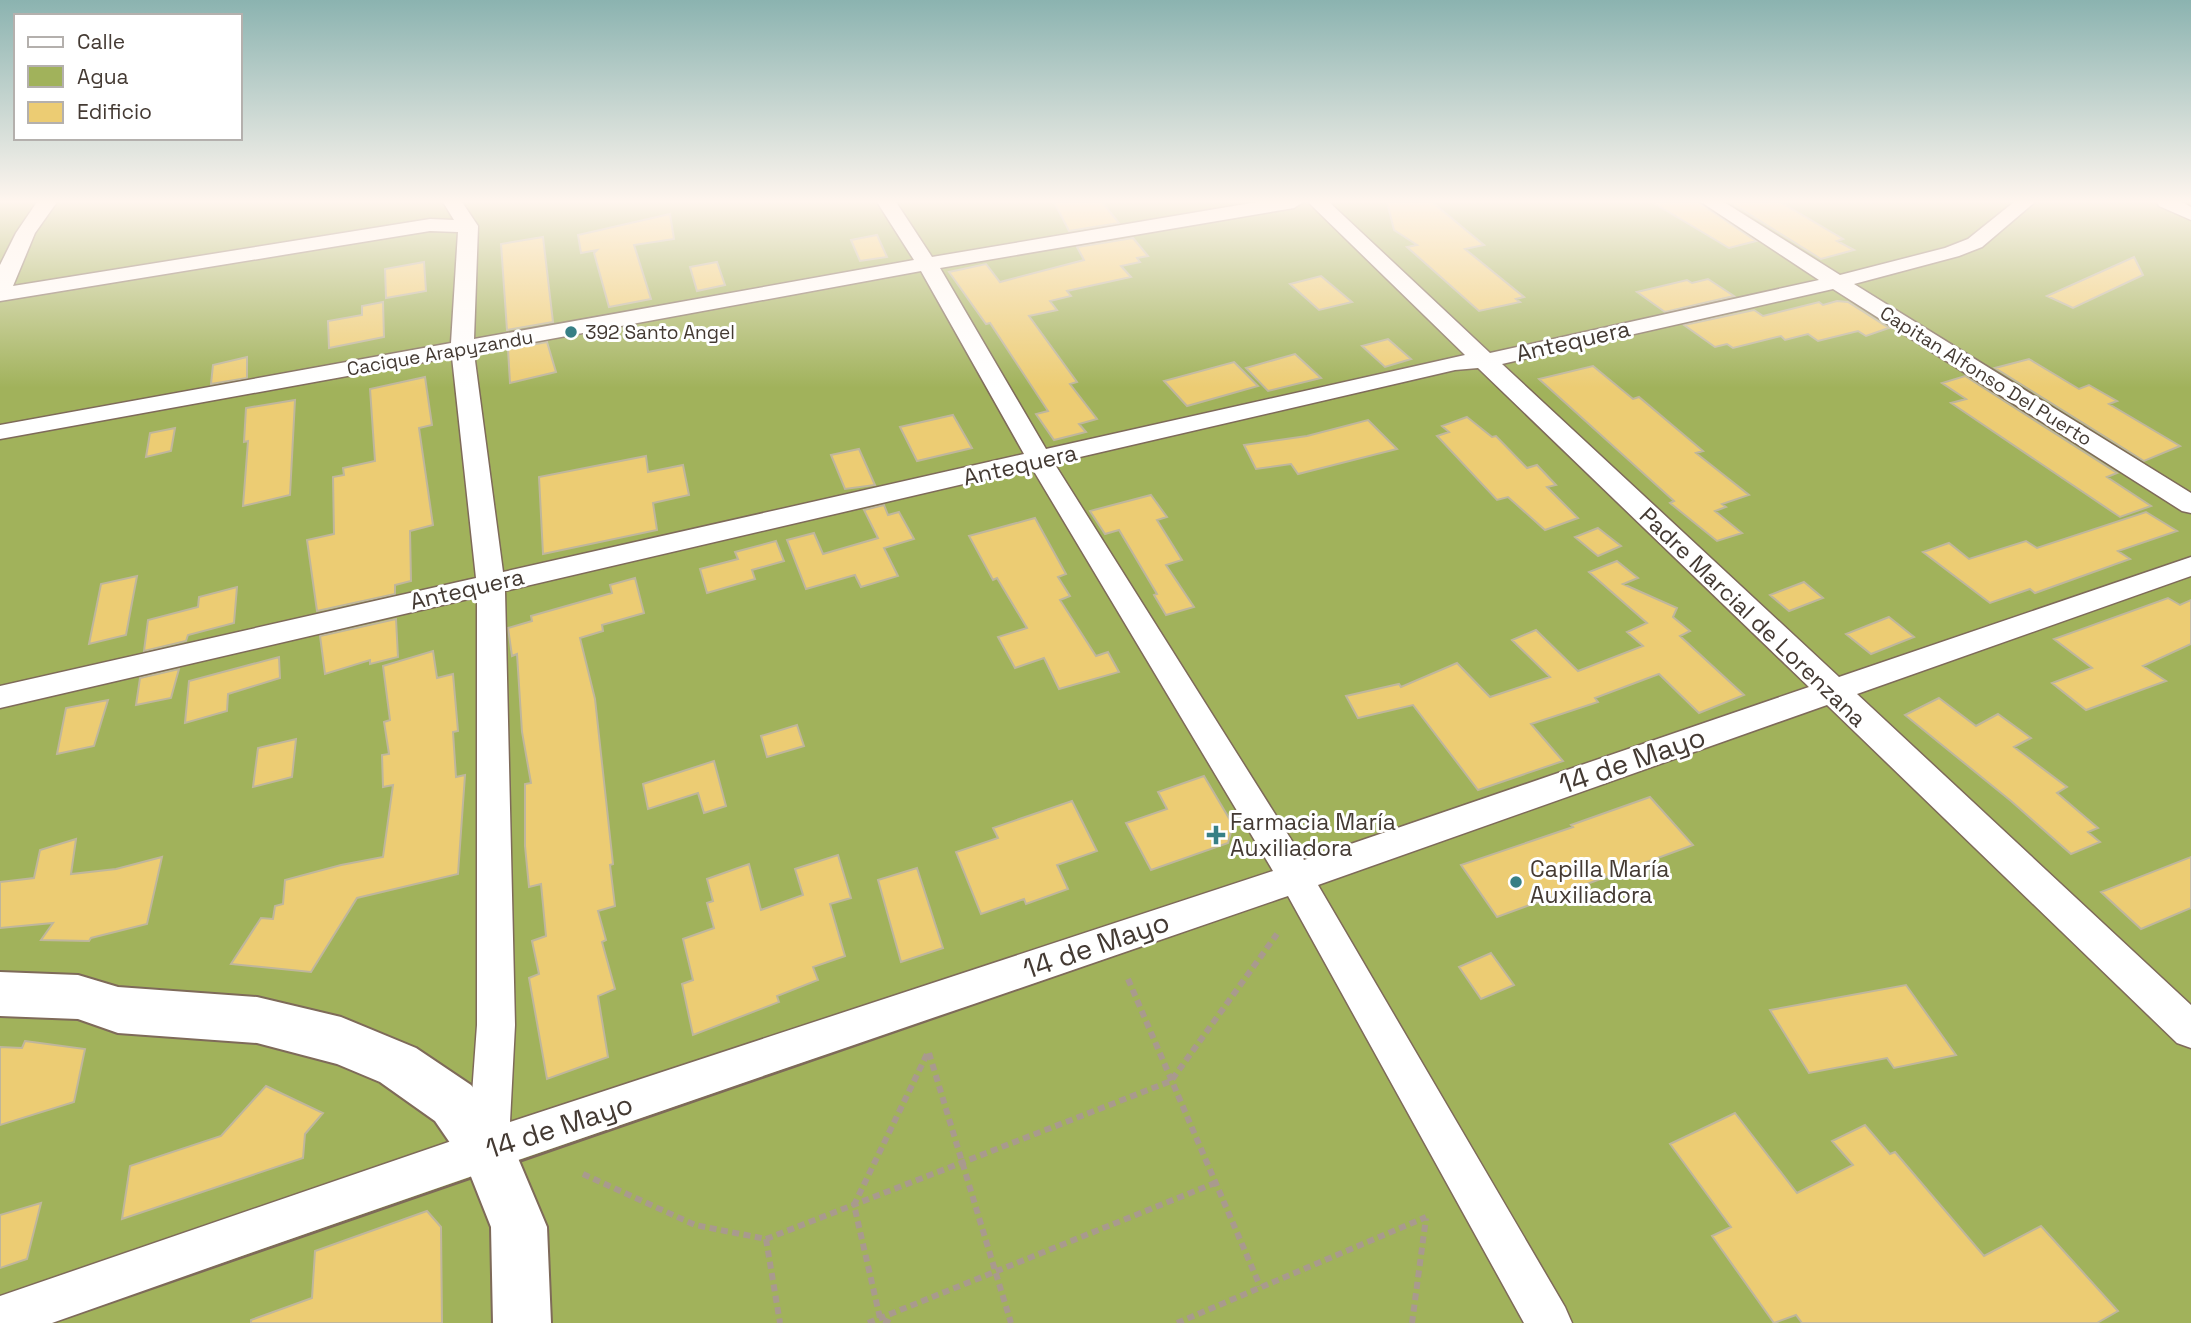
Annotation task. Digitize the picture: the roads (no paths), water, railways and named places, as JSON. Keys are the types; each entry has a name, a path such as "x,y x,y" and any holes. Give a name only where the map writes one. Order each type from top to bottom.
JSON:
{"highway":[{"path":"0,994 78,997 118,1010"},
{"path":"0,1010 65,1014 118,1010 257,1020 341,1041 398,1065 453,1103 488,1150 519,1227 522,1323"}],"street":[{"path":"11,264 0,293 185,264"},
{"path":"460,264 461,349 491,583 496,1025 488,1150"},
{"path":"927,264 1040,460 1296,878 1549,1323"},
{"name":"Cacique Arapyzandu","path":"0,432 927,264"},
{"name":"Padre Marcial de Lorenzana","path":"1382,264 2191,1030"},
{"name":"Capitan Alfonso Del Puerto","path":"1807,264 2191,505"},
{"name":"Antequera","path":"0,696 1455,363 1485,361 1907,264"},
{"name":"14 de Mayo","path":"0,1319 415,1173 1296,878 2191,566"}],"water":[{"path":"0,264 2191,264 2191,1323 0,1323"}],"place":[{"name":"392 Santo Angel","path":"571,332"},
{"name":"Farmacia María Auxiliadora","path":"1216,835"},
{"name":"Capilla María Auxiliadora","path":"1516,882"}]}
